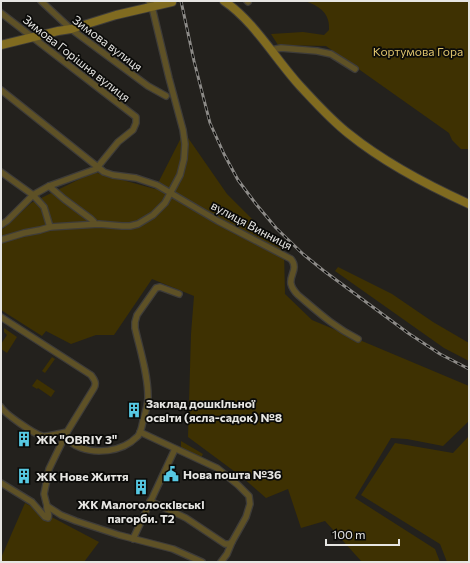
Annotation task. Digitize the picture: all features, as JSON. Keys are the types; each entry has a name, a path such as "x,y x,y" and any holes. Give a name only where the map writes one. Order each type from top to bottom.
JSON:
{"main road":[{"path":"224,1 248,22 300,86 347,133 370,150 401,169 444,193 469,204"},
{"path":"1,45 71,29 150,4 172,2"}],"street":[{"name":"Зимова вулиця","path":"41,1 71,29 148,86 166,96"},
{"path":"1,240 50,227 94,224 122,226 138,224 157,212 165,202 180,175 184,159 184,130 150,4"},
{"name":"Зимова Горішня вулиця","path":"1,13 136,117 133,130 118,142 97,168"},
{"path":"271,50 281,48 317,51 331,54 355,69"},
{"name":"вулиця Винниця","path":"1,90 97,168 108,174 152,182 218,221 291,259 294,267 290,282 298,295 333,324 344,332 358,339"},
{"path":"1,225 33,195 48,186 90,172 97,168"},
{"path":"1,172 33,195 44,208 50,227"},
{"path":"48,186 91,219 94,224"},
{"path":"67,432 66,437 72,444 93,451 107,451 116,449 126,445 137,437 140,432 148,398 147,380 135,328 135,322 137,316 156,288 160,287 179,294"},
{"path":"1,317 91,375 94,379 95,385 67,432 49,469 44,494 47,506 46,508 49,514 48,518 45,517 32,502 1,483"},
{"path":"1,407 7,414 40,436 67,432"},
{"path":"140,432 217,468 250,496 250,504 246,516 227,554 221,562"},
{"path":"133,539 175,449"},
{"path":"150,501 186,518 225,544 232,542"},
{"path":"47,506 61,515 76,521 173,550 202,562"}],"green space":[{"name":"Кортумова Гора","path":"304,1 469,1 469,149 461,149 452,140 449,133 326,46 278,45 271,34 303,32 324,35 329,30 327,16 325,13 315,5"},
{"path":"184,132 227,194 284,251 285,294 312,320 469,386 469,421 443,446 407,439 391,438 355,498 435,549 440,562 362,562 325,521 301,528 288,489 266,498 242,477 188,437 191,334 194,296 152,279 114,335 96,335 71,344 46,331 42,336 1,310 1,229 4,228 31,203 94,172 155,189"},
{"path":"338,267 392,294 433,322 469,343 469,361 444,348 335,271"},
{"path":"4,328 17,337 7,353 1,349 1,344 7,335 4,332"},
{"path":"52,357 55,359 45,373 42,371"},
{"path":"37,379 55,391 51,397 38,388 37,389 32,386"},
{"path":"469,436 469,562 447,562 440,544 361,495 395,443 453,453"},
{"path":"181,441 203,454 201,458 181,448"},
{"path":"25,503 99,542 84,562 1,562 1,558"}],"railway":[{"path":"181,1 194,61 210,123 238,180 256,204 276,228 303,254 324,271 408,333 440,354 469,369"}],"place":[{"name":"Заклад дошкільної освіти (ясла-садок) №8","path":"134,410"},
{"name":"ЖК \"OBRIY 3\"","path":"24,439"},
{"name":"Нова пошта №36","path":"171,474"},
{"name":"ЖК Нове Життя","path":"24,476"},
{"name":"ЖК Малоголосківські пагорби. Т2","path":"141,487"}]}
